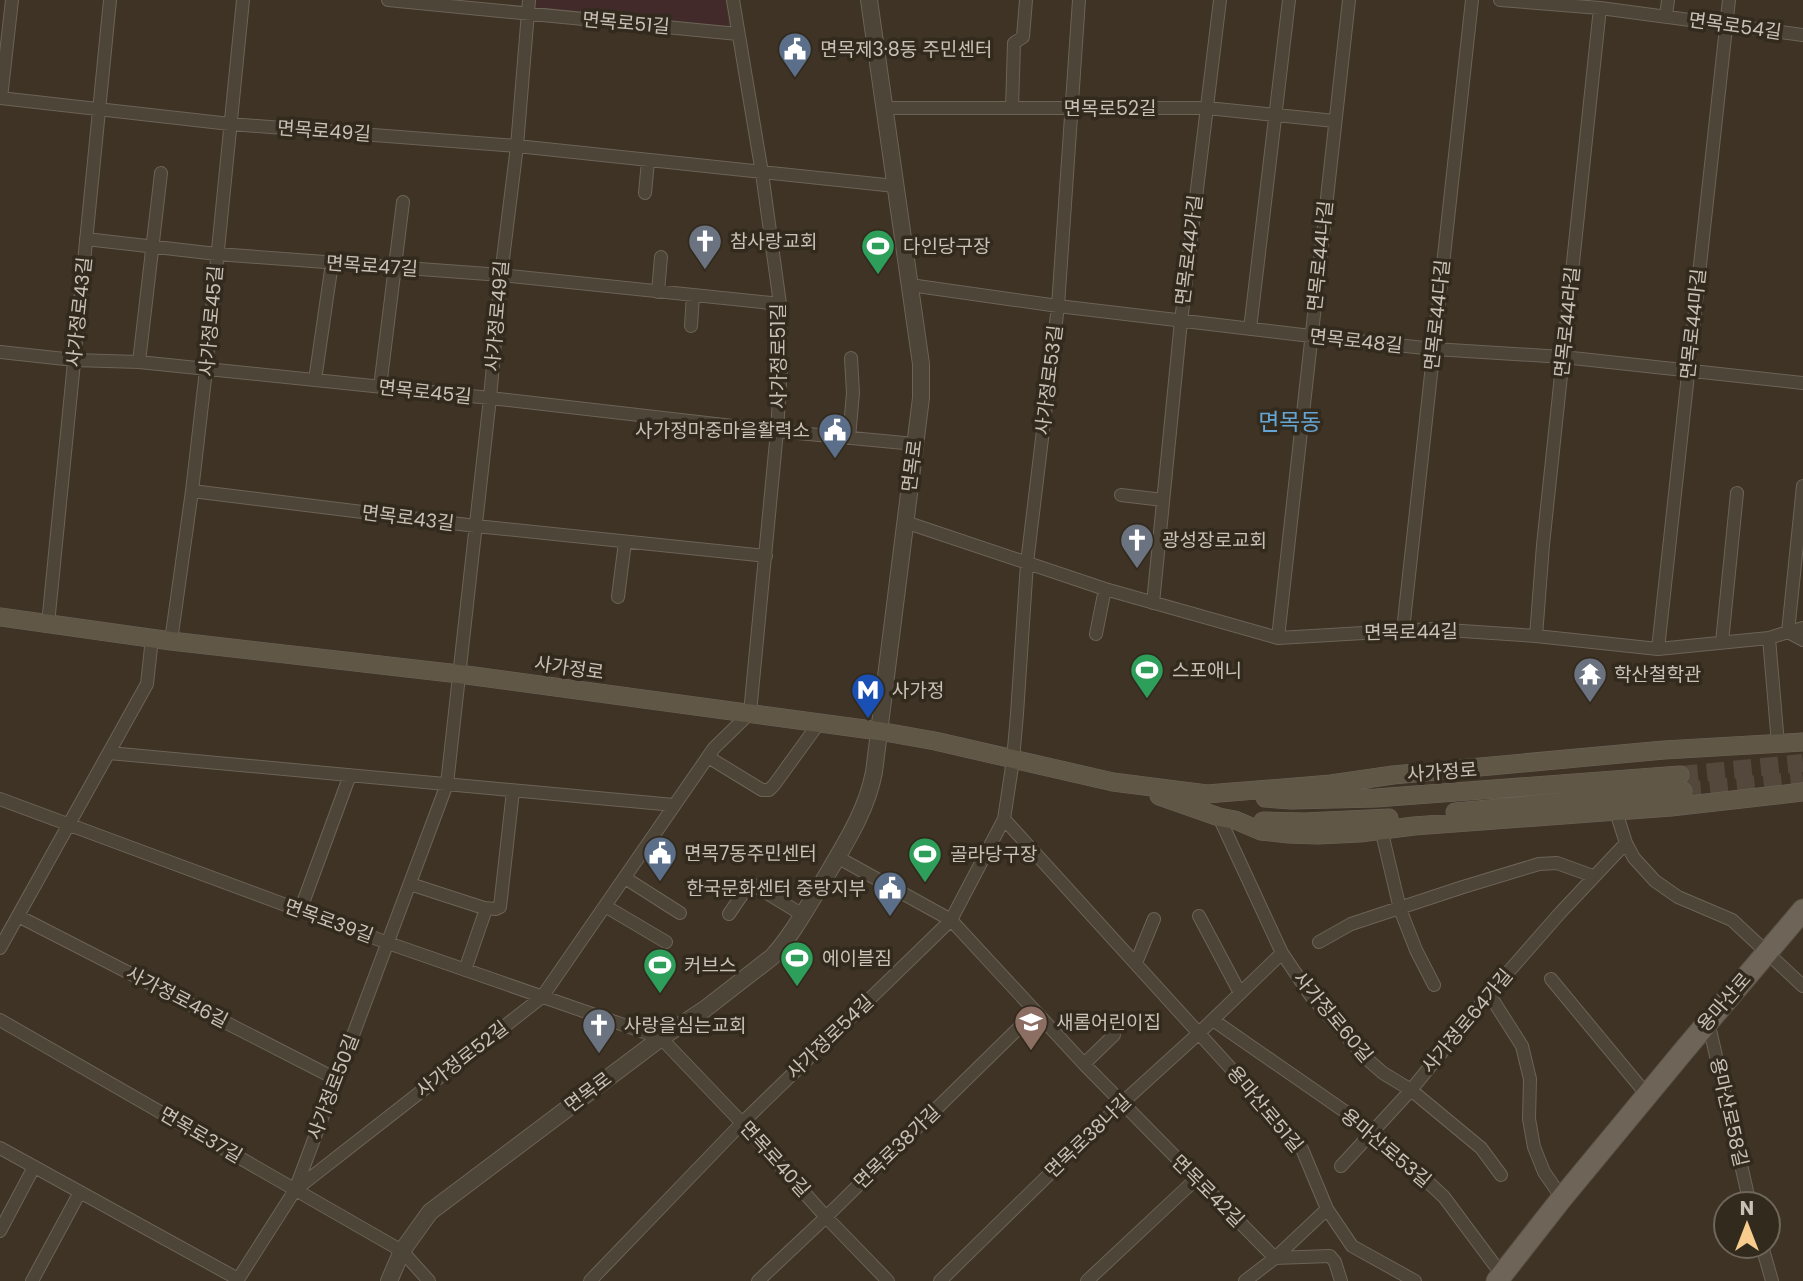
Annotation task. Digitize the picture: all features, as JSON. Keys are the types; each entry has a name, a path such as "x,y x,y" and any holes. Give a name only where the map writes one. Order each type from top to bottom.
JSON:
{"main road":[{"name":"사가정로","path":"0,617 171,641 459,674 879,731 1129,785"},
{"path":"1129,785 1207,794 1664,750 1803,742"},
{"name":"사가정로","path":"1207,794 1292,800 1682,783 1380,818 1306,822 1227,818"},
{"path":"1129,785 1261,831 1289,834 1347,834 1381,829 1616,812 1801,793"},
{"name":"용마산로","path":"1499,1278 1708,1020 1803,910"}],"street":[{"path":"1,98 12,0"},
{"name":"사가정로43길","path":"48,624 110,0"},
{"name":"사가정로45길","path":"171,641 206,370 243,0"},
{"name":"면목로51길","path":"388,0 738,34"},
{"name":"사가정로49길","path":"459,674 490,398 500,275 517,146 529,0"},
{"name":"사가정로51길","path":"733,0 762,173 780,304 781,368 777,431 750,713"},
{"name":"면목로","path":"389,1281 402,1251 430,1212 661,1038 705,1009 780,948 837,857 858,821 867,799 874,772 921,398 921,364 869,0"},
{"path":"1012,108 1014,43 1023,37 1026,0"},
{"name":"사가정로53길","path":"1013,760 1027,563 1058,306 1079,0"},
{"name":"면목로44가길","path":"1153,603 1181,321 1220,0"},
{"path":"1250,329 1289,0"},
{"name":"면목로44나길","path":"1278,638 1349,0"},
{"name":"면목로44다길","path":"1403,629 1472,0"},
{"name":"면목로54길","path":"1500,0 1570,3 1600,8 1620,6 1666,16 1803,35"},
{"path":"1666,16 1668,0"},
{"name":"면목로44마길","path":"1658,649 1729,0"},
{"name":"면목로44라길","path":"1536,636 1543,545 1600,8"},
{"name":"면목로49길","path":"1,98 230,124 517,146 895,186"},
{"name":"면목로52길","path":"884,108 1207,108 1335,121"},
{"path":"645,193 648,161"},
{"path":"139,362 161,173"},
{"path":"380,387 403,202"},
{"name":"면목로47길","path":"86,239 217,254 500,275 780,304"},
{"path":"658,292 661,257"},
{"path":"314,380 332,263"},
{"name":"면목로48길","path":"910,285 1058,306 1311,336 1434,349 1563,357 1803,383"},
{"path":"691,326 693,295"},
{"name":"면목로45길","path":"0,352 74,360 139,362 915,444"},
{"path":"849,438 853,401 851,358"},
{"path":"1788,632 1803,486"},
{"name":"면목로43길","path":"192,491 476,526 766,556"},
{"path":"1722,642 1737,493"},
{"path":"1121,495 1163,500"},
{"name":"면목로44길","path":"905,522 1105,589 1278,638 1432,629 1536,636 1658,649 1769,638 1788,632"},
{"path":"618,597 625,542"},
{"path":"1096,634 1105,589"},
{"path":"1788,632 1803,628"},
{"path":"1788,632 1803,640"},
{"path":"0,948 147,684 152,638"},
{"path":"1769,638 1778,744"},
{"name":"사가정로50길","path":"237,1280 295,1190 447,784 459,674"},
{"name":"사가정로52길","path":"295,1190 542,997 708,757 720,741 750,713"},
{"path":"708,757 766,791 774,785 819,723"},
{"path":"109,753 674,805"},
{"name":"사가정로54길","path":"590,1281 742,1123 951,920 1004,819 1013,760"},
{"path":"300,911 350,775"},
{"path":"410,884 486,909 496,909 501,904 513,791"},
{"name":"면목로39길","path":"0,799 388,943 661,1038"},
{"path":"1616,812 1634,858 1655,881 1678,897 1732,920 1803,986"},
{"name":"사가정로60길","path":"1227,818 1282,953 1311,996 1367,1059 1410,1090 1481,1149 1501,1175"},
{"name":"용마산로51길","path":"1004,819 1295,1139 1302,1149 1327,1209 1353,1248 1415,1281"},
{"path":"1381,829 1400,909 1416,950 1434,985"},
{"name":"사가정로64가길","path":"1341,1166 1410,1090 1489,994 1626,843"},
{"name":"면목로42길","path":"837,857 951,920 1084,1064 1275,1258"},
{"path":"1319,942 1351,924 1546,863 1557,863 1594,876"},
{"path":"625,878 680,912"},
{"path":"729,914 752,884 803,915"},
{"path":"605,906 666,942"},
{"path":"465,970 486,909"},
{"name":"사가정로46길","path":"18,916 336,1079"},
{"path":"1199,916 1240,993"},
{"path":"1136,963 1154,919"},
{"name":"면목로38나길","path":"940,1281 1122,1102 1282,953"},
{"path":"1551,979 1647,1095"},
{"path":"1489,994 1522,1046 1530,1079 1529,1119 1534,1147 1544,1172 1562,1198"},
{"name":"면목로38가길","path":"758,1281 1035,1012"},
{"name":"면목로37길","path":"0,1020 402,1251 429,1281"},
{"name":"용마산로53길","path":"1213,1020 1373,1131 1444,1197 1499,1278"},
{"name":"용마산로58길","path":"1708,1020 1747,1190"},
{"path":"1084,1064 1114,1035"},
{"name":"면목로40길","path":"661,1038 888,1281"},
{"path":"0,1148 237,1280"},
{"path":"0,1231 34,1167"},
{"path":"1087,1281 1196,1179"},
{"path":"32,1281 80,1192"},
{"path":"1245,1281 1275,1258 1327,1209"},
{"path":"1275,1258 1329,1256 1335,1262 1341,1281"},
{"path":"1766,1260 1772,1281"}],"shaded area":[{"path":"536,0 725,0 728,24 726,26 535,7"}],"tunnel":[{"path":"1680,775 1803,763"},
{"path":"1683,791 1803,780"}],"place":[{"name":"면목제3·8동 주민센터","path":"795,79"},
{"name":"참사랑교회","path":"705,271"},
{"name":"다인당구장","path":"878,276"},
{"name":"사가정마중마을활력소","path":"835,460"},
{"name":"광성장로교회","path":"1137,570"},
{"name":"스포애니","path":"1147,700"},
{"name":"학산철학관","path":"1590,704"},
{"name":"사가정","path":"868,720"},
{"name":"면목7동주민센터","path":"660,883"},
{"name":"골라당구장","path":"925,884"},
{"name":"한국문화센터 중랑지부","path":"890,918"},
{"name":"에이블짐","path":"797,988"},
{"name":"커브스","path":"660,995"},
{"name":"새롬어린이집","path":"1031,1052"},
{"name":"사랑을심는교회","path":"599,1055"}],"district":[{"name":"면목동","path":"1290,422"}]}
